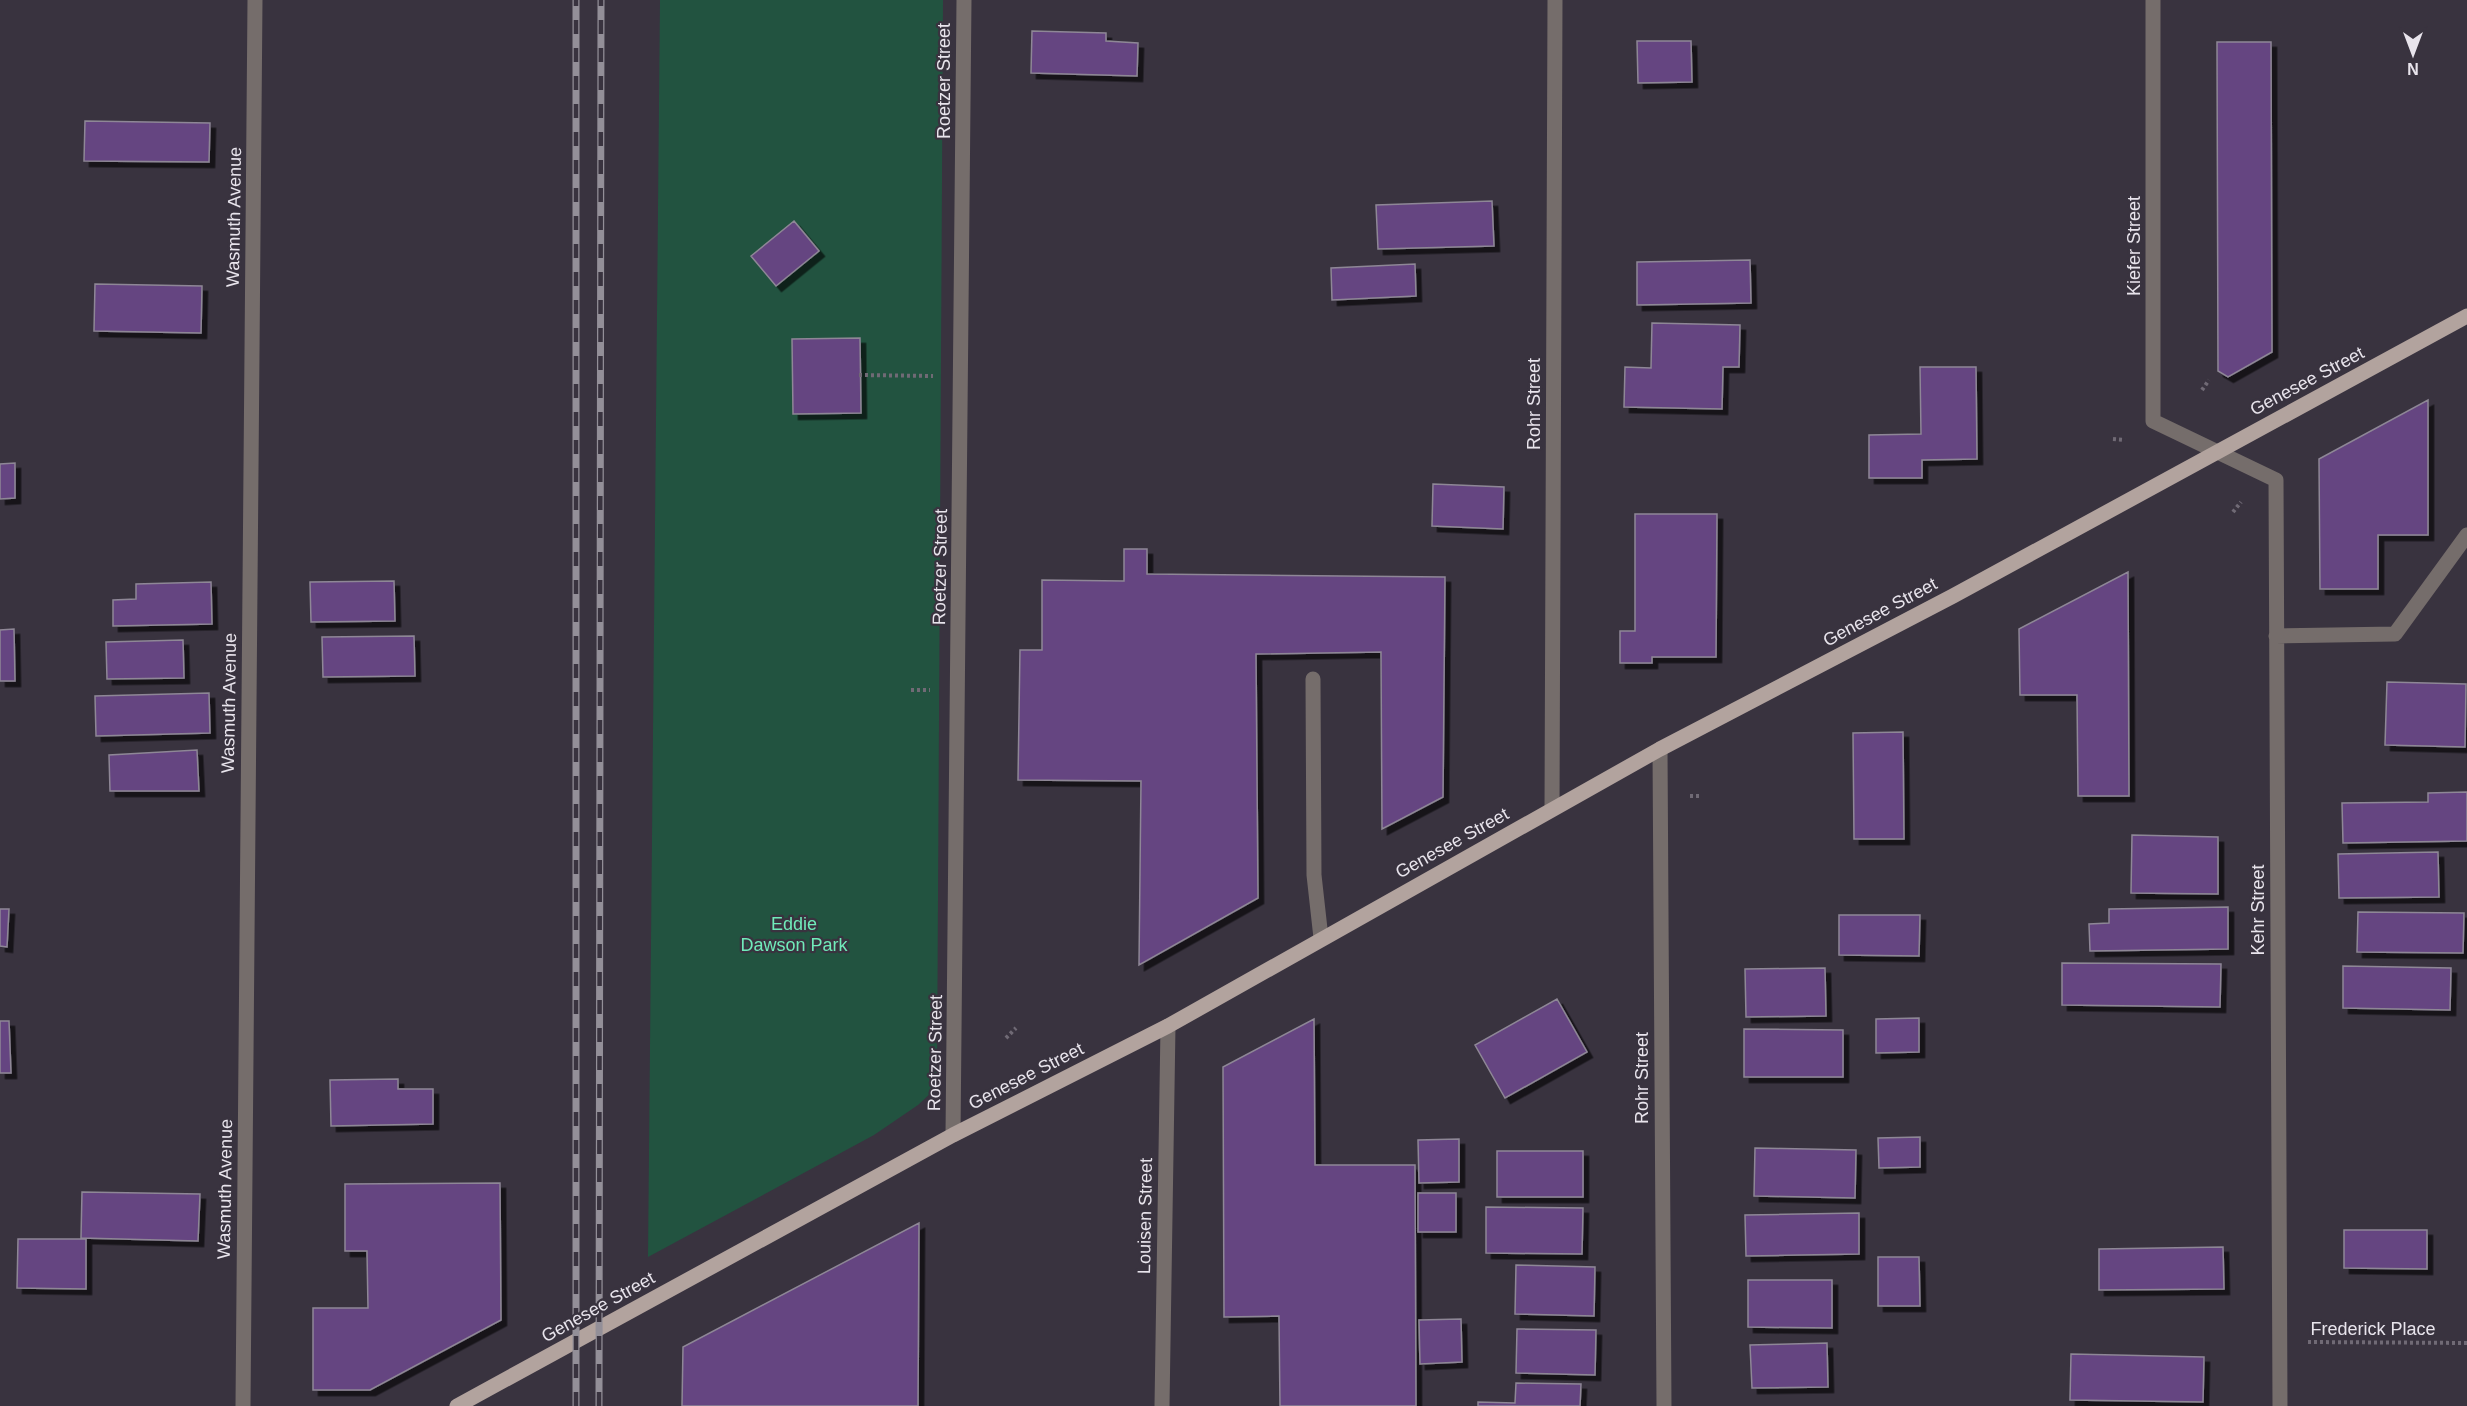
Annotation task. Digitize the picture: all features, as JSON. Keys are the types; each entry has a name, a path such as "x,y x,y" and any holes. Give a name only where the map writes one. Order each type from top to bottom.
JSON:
{"main road":[{"name":"Genesee Street","path":"457,1406 954,1135 1168,1026 1660,749 1953,596 2466,320"}],"street":[{"name":"Wasmuth Avenue","path":"243,1406 255,0"},
{"name":"Roetzer Street","path":"954,1135 964,0"},
{"name":"Rohr Street","path":"1552,809 1555,0"},
{"name":"Kiefer Street","path":"2153,0 2153,422 2217,452"},
{"name":"Kehr Street","path":"2217,452 2276,480 2280,1406"},
{"path":"2276,636 2395,633 2467,535"},
{"path":"1313,679 1314,875 1321,938"},
{"name":"Rohr Street","path":"1660,749 1664,1406"},
{"name":"Louisen Street","path":"1162,1406 1168,1026"}],"path":[{"path":"859,375 961,376"},
{"path":"2202,390 2209,380"},
{"path":"2113,439 2125,440"},
{"path":"2233,512 2241,502"},
{"path":"1690,796 1702,796"},
{"path":"1006,1038 1016,1028"},
{"name":"Frederick Place","path":"2280,1342 2467,1343"}],"green space":[{"name":"Eddie Dawson Park","path":"660,0 943,0 937,1077 933,1091 918,1105 874,1135 648,1257"}],"building":[{"path":"1032,31 1106,33 1106,41 1138,43 1137,76 1031,73"},
{"path":"1637,41 1691,41 1692,82 1638,83"},
{"path":"2217,42 2271,42 2272,352 2228,377 2218,371"},
{"path":"85,121 210,123 209,162 84,161"},
{"path":"1492,201 1494,246 1378,249 1376,205"},
{"path":"794,221 819,251 776,286 751,256"},
{"path":"1750,260 1751,303 1637,305 1637,262"},
{"path":"1415,264 1416,296 1332,300 1331,268"},
{"path":"95,284 202,286 201,333 94,331"},
{"path":"1652,323 1740,325 1739,367 1723,367 1722,409 1624,407 1625,367 1651,368"},
{"path":"860,338 861,413 793,414 792,339"},
{"path":"1920,367 1976,367 1977,459 1922,460 1922,478 1869,478 1869,435 1921,434"},
{"path":"2428,400 2428,535 2378,535 2378,589 2320,589 2319,459"},
{"path":"15,463 15,498 0,499 0,464"},
{"path":"1433,484 1504,487 1503,529 1432,526"},
{"path":"1635,514 1717,514 1716,657 1652,657 1652,663 1620,663 1620,631 1635,631"},
{"path":"1124,549 1147,549 1147,574 1445,577 1443,797 1382,829 1381,652 1256,654 1258,898 1139,965 1141,781 1018,780 1020,650 1042,650 1042,580 1124,581"},
{"path":"2128,572 2129,796 2078,796 2077,695 2020,695 2019,629"},
{"path":"394,581 395,621 311,622 310,582"},
{"path":"211,582 212,624 113,626 113,600 136,599 136,584"},
{"path":"14,629 15,681 0,681 0,630"},
{"path":"414,636 415,676 323,677 322,637"},
{"path":"183,640 184,678 107,679 106,642"},
{"path":"2387,682 2466,684 2465,747 2385,745"},
{"path":"209,693 210,733 96,736 95,696"},
{"path":"1903,732 1904,839 1854,839 1853,733"},
{"path":"197,750 199,791 110,791 109,755"},
{"path":"2467,792 2467,841 2343,843 2342,803 2428,802 2428,793"},
{"path":"2132,835 2218,837 2218,894 2131,893"},
{"path":"2438,852 2439,897 2339,898 2338,854"},
{"path":"2228,907 2228,949 2090,951 2089,924 2109,923 2109,909"},
{"path":"0,909 9,909 7,947 0,946"},
{"path":"2358,912 2464,913 2463,953 2357,952"},
{"path":"1839,915 1920,915 1919,956 1839,955"},
{"path":"2062,963 2221,964 2220,1007 2062,1005"},
{"path":"2343,966 2451,968 2450,1010 2343,1008"},
{"path":"1825,968 1826,1016 1746,1017 1745,969"},
{"path":"1557,999 1587,1052 1505,1098 1475,1045"},
{"path":"1919,1018 1919,1052 1876,1053 1876,1019"},
{"path":"1314,1019 1315,1165 1415,1165 1416,1406 1280,1406 1279,1316 1224,1317 1223,1067"},
{"path":"0,1021 9,1021 11,1073 0,1073"},
{"path":"1744,1029 1843,1030 1843,1077 1744,1077"},
{"path":"398,1079 398,1089 433,1089 433,1124 331,1126 330,1080"},
{"path":"1920,1137 1920,1167 1879,1168 1878,1138"},
{"path":"1459,1139 1459,1182 1419,1183 1418,1140"},
{"path":"1755,1148 1856,1150 1855,1198 1754,1196"},
{"path":"1497,1151 1583,1151 1583,1197 1497,1197"},
{"path":"500,1183 501,1320 370,1390 313,1390 313,1308 368,1308 367,1251 345,1251 345,1184"},
{"path":"82,1192 200,1194 198,1241 81,1238"},
{"path":"1418,1193 1456,1193 1456,1232 1418,1232"},
{"path":"1486,1207 1583,1208 1582,1254 1486,1253"},
{"path":"1859,1213 1859,1254 1746,1256 1745,1215"},
{"path":"919,1223 918,1406 682,1406 683,1347"},
{"path":"2344,1230 2427,1230 2427,1269 2344,1268"},
{"path":"18,1239 86,1239 86,1289 17,1288"},
{"path":"2223,1247 2224,1289 2099,1290 2099,1249"},
{"path":"1878,1257 1919,1257 1920,1306 1878,1306"},
{"path":"1516,1265 1595,1267 1594,1316 1515,1314"},
{"path":"1748,1280 1832,1280 1832,1328 1748,1327"},
{"path":"1461,1319 1462,1362 1420,1364 1419,1320"},
{"path":"1517,1329 1596,1330 1595,1375 1516,1373"},
{"path":"1827,1343 1828,1387 1752,1388 1750,1345"},
{"path":"2071,1354 2204,1357 2203,1402 2070,1400"},
{"path":"1516,1383 1581,1384 1580,1406 1478,1406 1478,1402 1515,1403"}],"railway":[{"path":"576,0 576,1406"},
{"path":"599,1406 601,0"}]}
